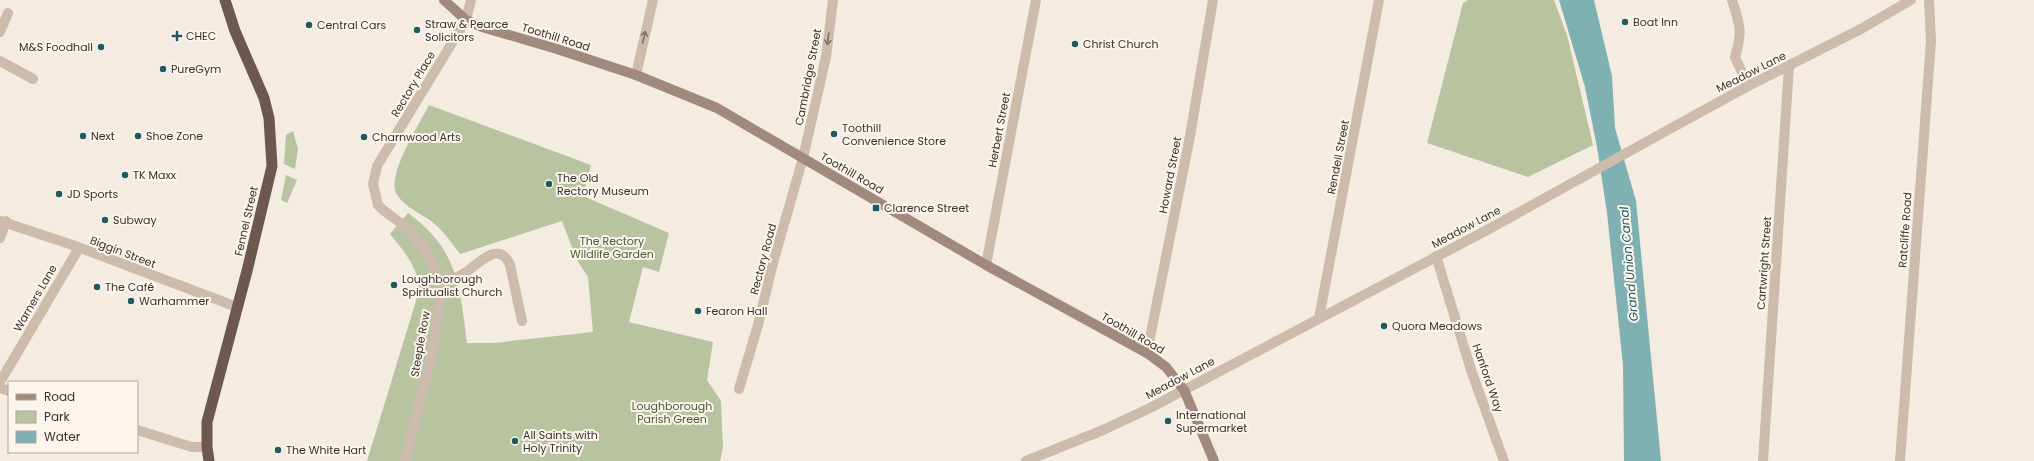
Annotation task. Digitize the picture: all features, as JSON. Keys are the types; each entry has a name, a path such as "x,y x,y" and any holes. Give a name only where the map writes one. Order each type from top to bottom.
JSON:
{"highway":[{"name":"Fennel Street","path":"209,461 207,447 207,422 272,166 269,118 264,98 235,31 227,2"}],"main road":[{"name":"Toothill Road","path":"444,0 466,20 482,27 636,74 718,108 986,265 1147,353 1166,367 1184,390"},
{"path":"1184,390 1214,461"}],"street":[{"name":"Rectory Place","path":"414,237 409,229 378,205 373,184 377,166 466,20 471,0"},
{"path":"636,74 653,0"},
{"name":"Cambridge Street","path":"803,158 826,57 833,0"},
{"name":"Herbert Street","path":"986,265 1036,0"},
{"name":"Howard Street","path":"1147,353 1190,136 1213,0"},
{"name":"Rendell Street","path":"1320,318 1379,0"},
{"path":"1732,0 1739,22 1740,38 1734,57 1748,86"},
{"name":"Meadow Lane","path":"1026,461 1045,457 1184,390 1436,256 1748,86 1861,29 1911,0"},
{"name":"Ratcliffe Road","path":"1900,461 1930,49 1929,0"},
{"path":"0,32 8,13"},
{"path":"0,60 34,79"},
{"name":"Cartwright Street","path":"1763,461 1789,66"},
{"name":"Rectory Road","path":"739,389 758,326 773,262 803,158"},
{"path":"0,238 3,221"},
{"name":"Biggin Street","path":"3,221 237,307"},
{"name":"Steeple Row","path":"405,461 433,350 439,305 439,282 430,258 414,237"},
{"name":"Warners Lane","path":"0,382 79,248"},
{"path":"439,282 465,273 488,256 501,253 507,258 510,265 522,321"},
{"name":"Hanford Way","path":"1436,256 1472,373 1504,461"},
{"path":"138,430 192,447 207,447"}],"green space":[{"path":"1468,0 1554,0 1567,35 1593,145 1528,177 1427,143 1463,3"},
{"path":"429,105 591,165 583,196 669,233 659,272 643,267 629,322 713,342 707,380 721,401 723,448 720,461 367,461 419,291 416,274 410,260 390,234 408,213 425,227 437,241 447,255 454,270 462,304 467,343 493,343 593,332 588,277 577,260 562,221 460,254 439,228 427,218 408,206 397,195 395,187 399,163"},
{"path":"293,131 298,149 295,169 284,164 286,135"},
{"path":"286,175 297,180 287,203 281,200"}],"water":[{"name":"Grand Union Canal","path":"1559,0 1594,0 1612,76 1615,128 1636,201 1661,461 1624,461 1623,365 1607,213 1597,147 1585,87"}],"place":[{"name":"Boat Inn","path":"1625,22"},
{"name":"Central Cars","path":"309,25"},
{"name":"Straw & Pearce Solicitors","path":"417,30"},
{"name":"CHEC","path":"177,36"},
{"name":"Christ Church","path":"1075,44"},
{"name":"M&S Foodhall","path":"101,47"},
{"name":"PureGym","path":"163,69"},
{"name":"Toothill Convenience Store","path":"834,134"},
{"name":"Next","path":"83,136"},
{"name":"Shoe Zone","path":"138,136"},
{"name":"Charnwood Arts","path":"364,137"},
{"name":"TK Maxx","path":"125,175"},
{"name":"The Old Rectory Museum","path":"549,184"},
{"name":"JD Sports","path":"59,194"},
{"name":"Clarence Street","path":"876,208"},
{"name":"Subway","path":"105,220"},
{"name":"Loughborough Spiritualist Church","path":"394,285"},
{"name":"The Café","path":"97,287"},
{"name":"Warhammer","path":"131,301"},
{"name":"Fearon Hall","path":"698,311"},
{"name":"Quora Meadows","path":"1384,326"},
{"name":"International Supermarket","path":"1168,421"},
{"name":"All Saints with Holy Trinity","path":"515,441"},
{"name":"The White Hart","path":"278,450"}],"park label":[{"name":"The Rectory Wildlife Garden","path":"612,247"},
{"name":"Loughborough Parish Green","path":"672,412"}]}
